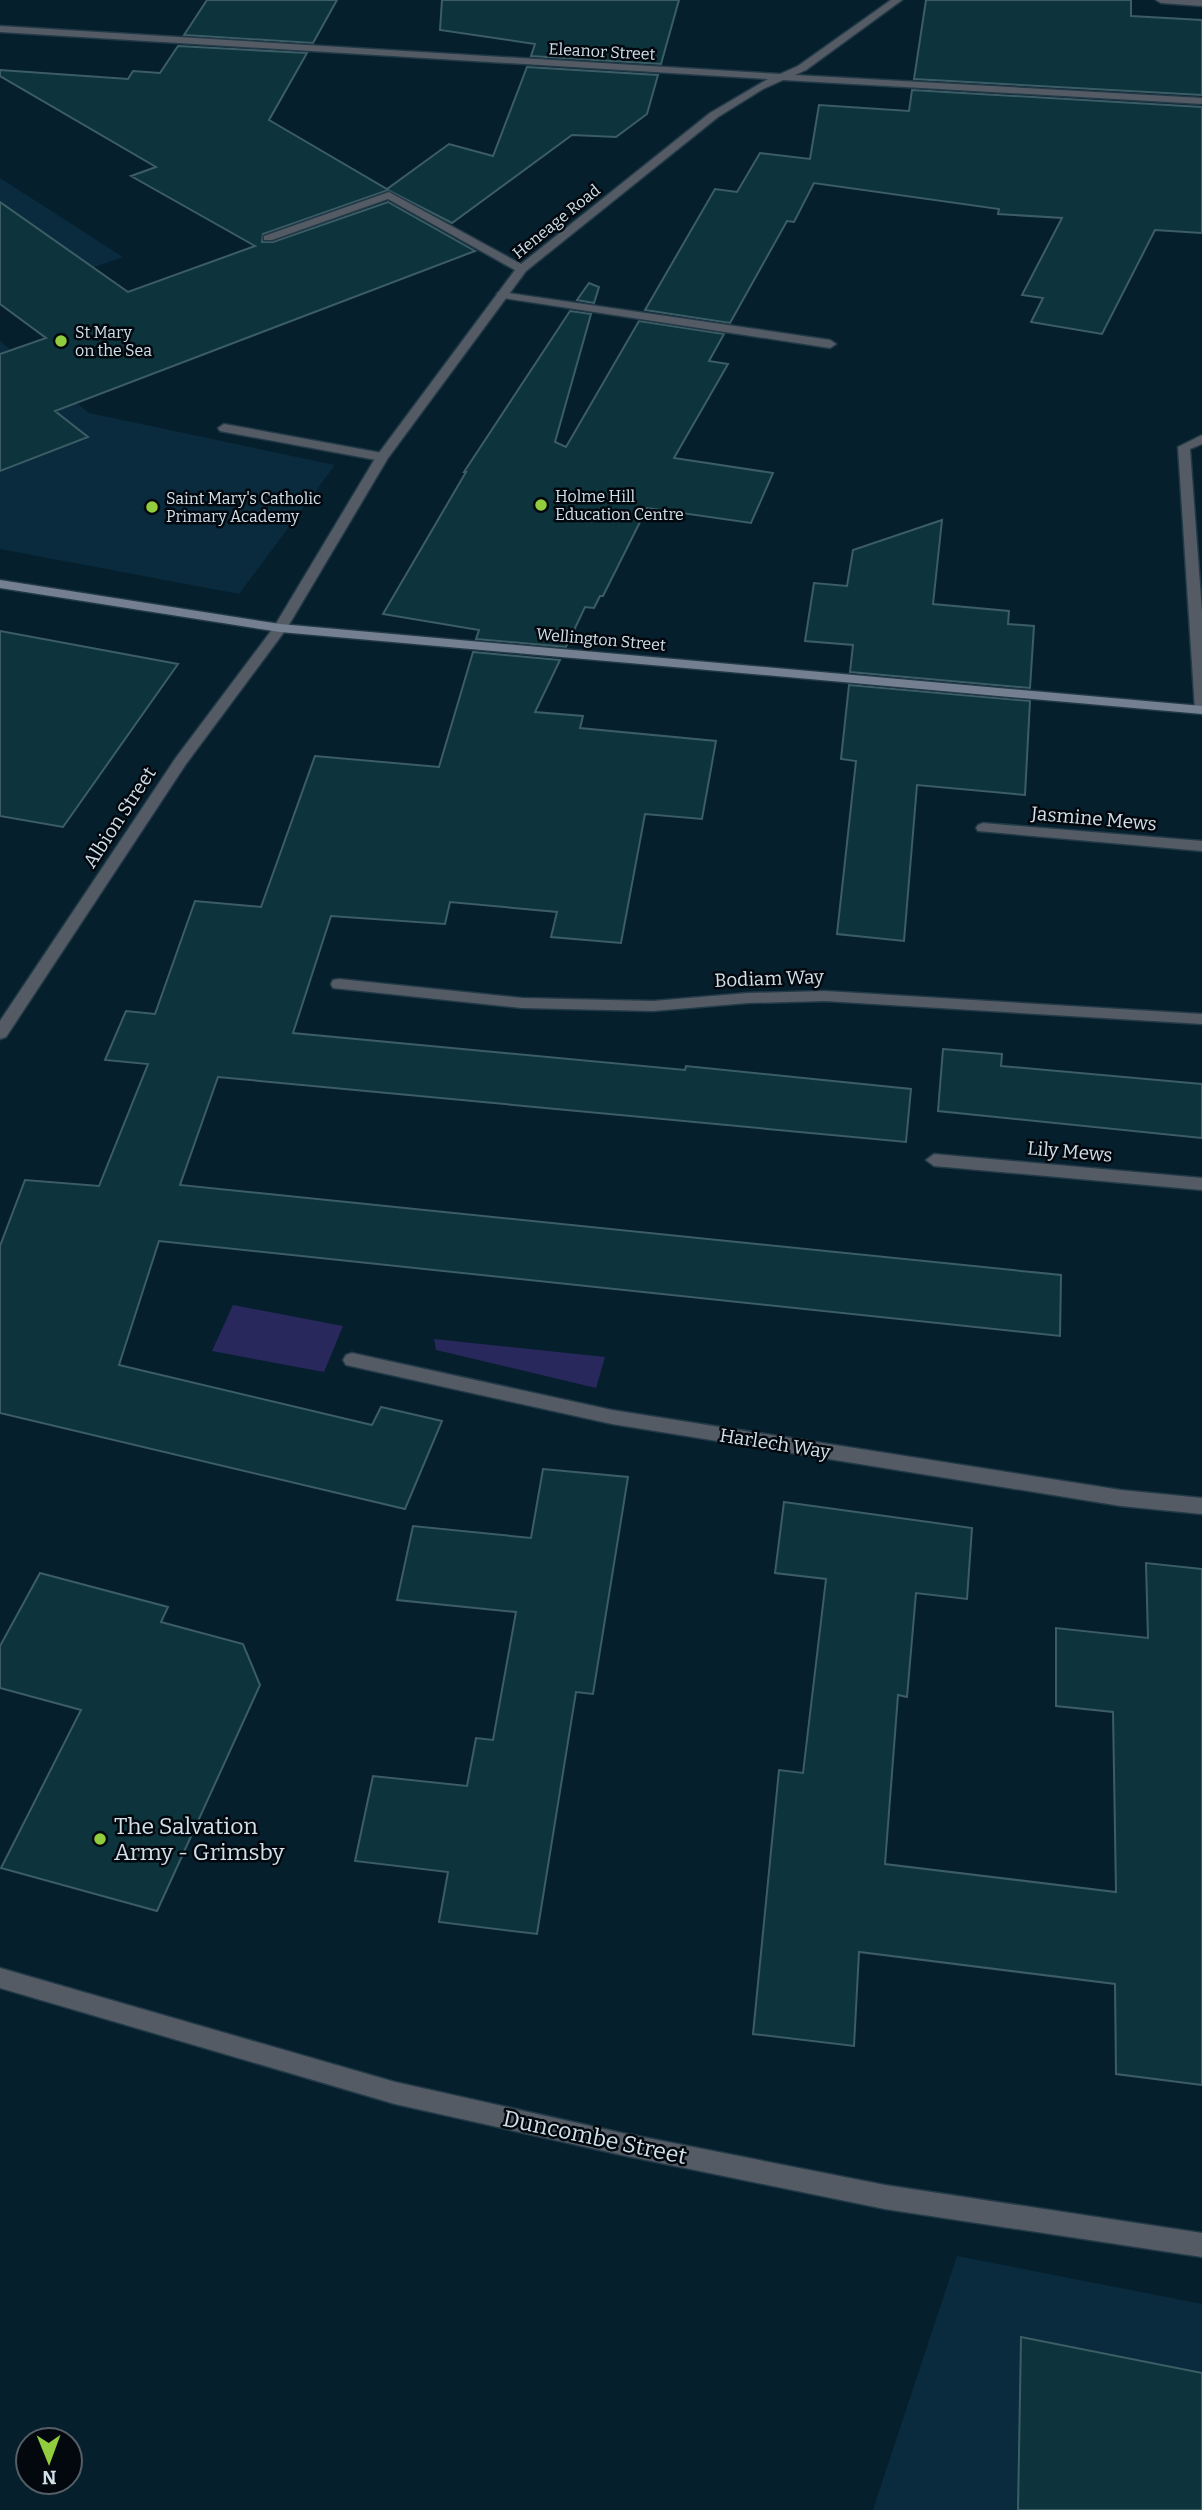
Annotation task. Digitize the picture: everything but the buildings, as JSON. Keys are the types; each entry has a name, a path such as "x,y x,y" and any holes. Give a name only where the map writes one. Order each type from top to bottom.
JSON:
{"street":[{"name":"Heneage Road","path":"280,628 382,457 522,269 714,115 759,87 802,68 897,0"},
{"path":"1161,0 1202,3"},
{"name":"Eleanor Street","path":"0,29 782,78 1202,101"},
{"path":"268,238 389,195 522,269"},
{"path":"501,295 830,344"},
{"path":"224,428 382,457"},
{"path":"1202,439 1184,447 1196,551 1202,710"},
{"name":"Wellington Street","path":"0,584 280,628 1202,710"},
{"name":"Albion Street","path":"0,1033 180,762 280,628"},
{"name":"Jasmine Mews","path":"983,828 1202,846"},
{"name":"Bodiam Way","path":"339,984 522,1003 653,1006 748,998 825,996 1202,1019"},
{"name":"Lily Mews","path":"934,1160 1202,1184"},
{"name":"Harlech Way","path":"352,1360 612,1418 1121,1499 1202,1506"},
{"name":"Duncombe Street","path":"0,1978 395,2093 622,2144 885,2197 1202,2245"}],"shaded area":[{"path":"0,178 123,257 0,301"},
{"name":"Saint Mary's Catholic Primary Academy","path":"0,341 89,413 335,465 239,594 0,549"},
{"path":"233,1305 343,1326 324,1372 212,1351"},
{"path":"434,1339 605,1357 596,1388 436,1350"},
{"path":"957,2256 1202,2304 1202,2510 873,2510"}],"place":[{"name":"St Mary on the Sea","path":"61,341"},
{"name":"Holme Hill Education Centre","path":"541,505"},
{"name":"Saint Mary's Catholic Primary Academy","path":"152,507"},
{"name":"The Salvation Army - Grimsby","path":"100,1839"}]}
